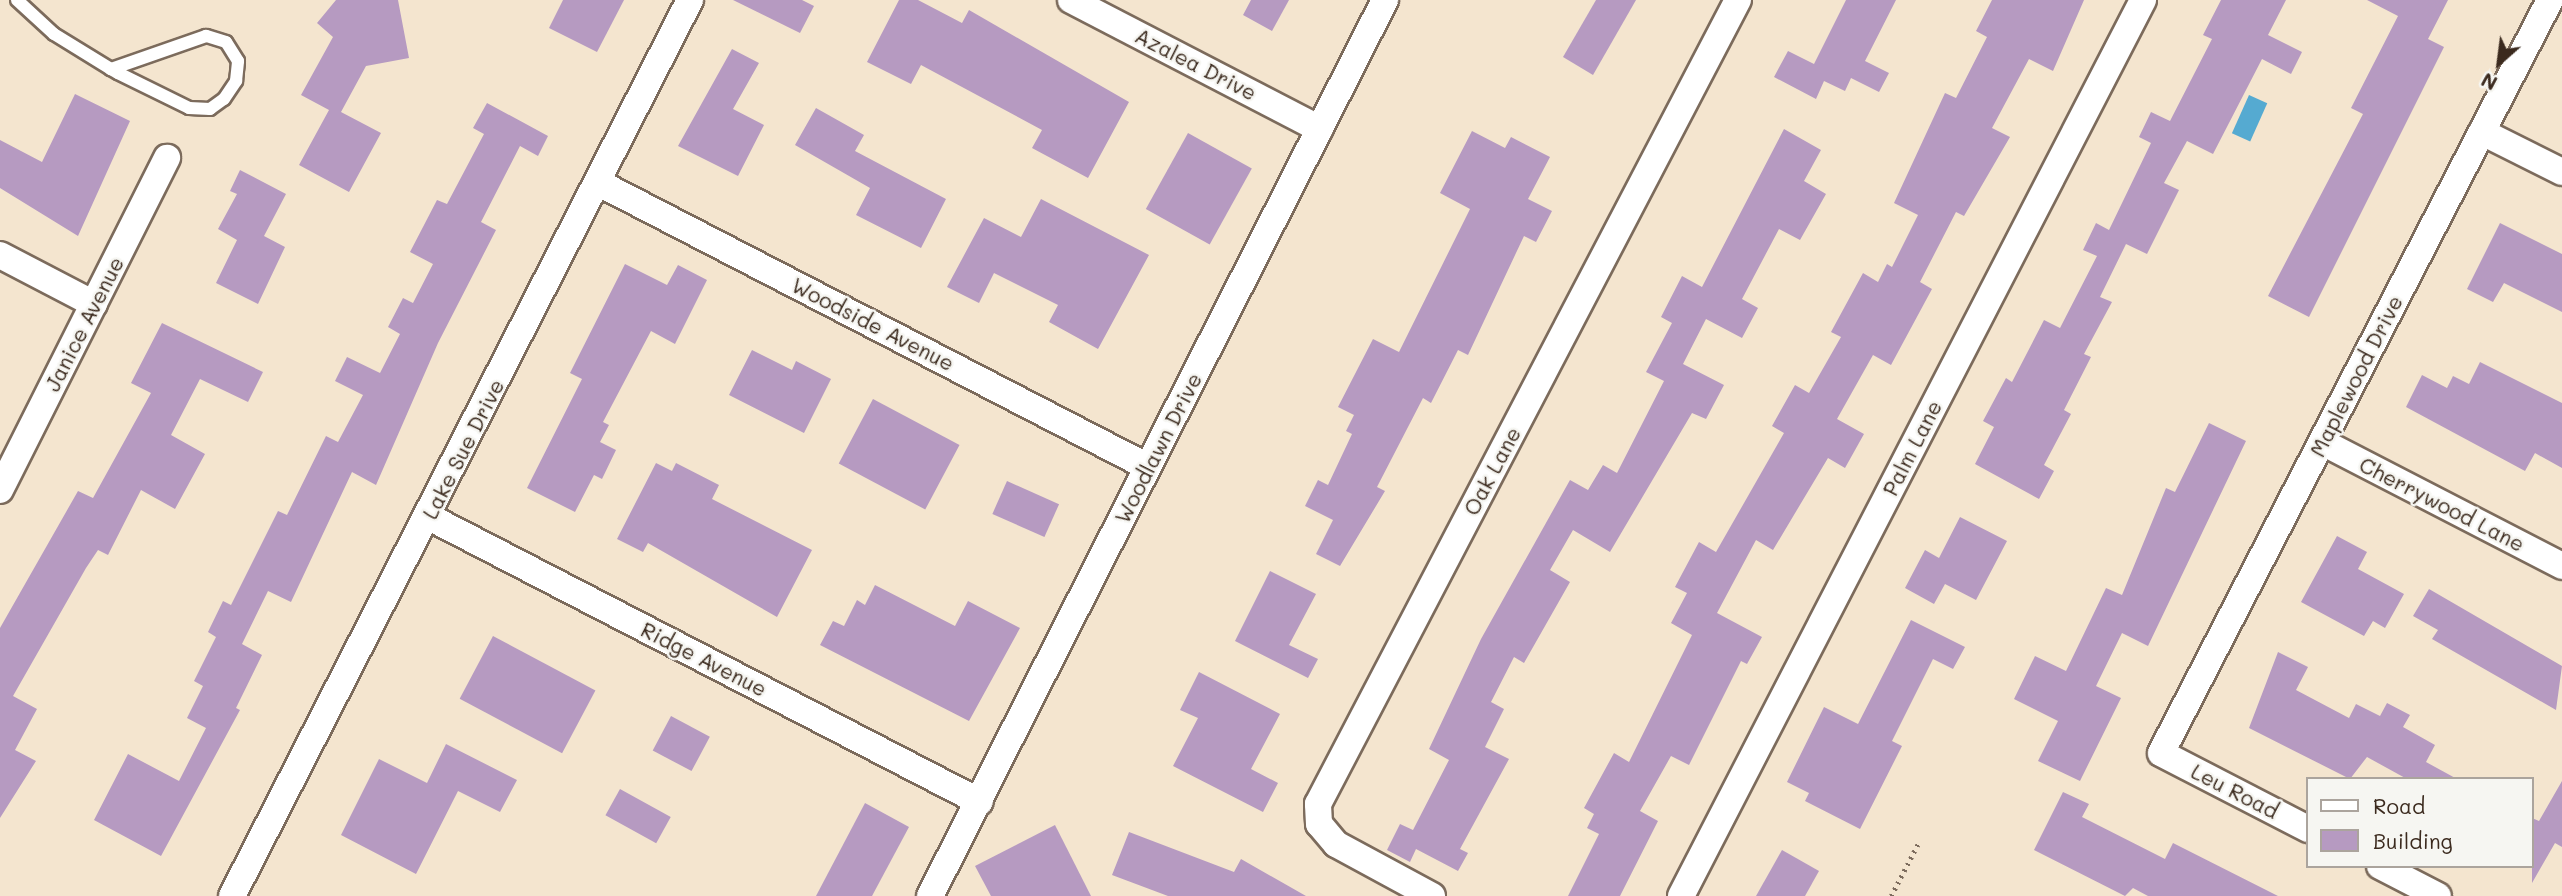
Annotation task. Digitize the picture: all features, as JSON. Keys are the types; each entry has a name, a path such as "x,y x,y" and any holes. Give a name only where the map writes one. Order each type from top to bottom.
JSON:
{"street":[{"name":"Lake Sue Drive","path":"232,896 429,517 690,0"},
{"name":"Azalea Drive","path":"1071,0 1320,129"},
{"name":"Woodlawn Drive","path":"930,896 1385,0"},
{"name":"Oak Lane","path":"1432,896 1336,844 1319,824 1318,804 1738,0"},
{"name":"Palm Lane","path":"1681,896 2143,0"},
{"name":"Maplewood Drive","path":"2161,753 2550,0"},
{"path":"2482,132 2562,172"},
{"name":"Janice Avenue","path":"0,490 167,158"},
{"name":"Woodside Avenue","path":"597,182 1148,467"},
{"path":"0,255 94,304"},
{"name":"Cherrywood Lane","path":"2322,442 2562,566"},
{"name":"Ridge Avenue","path":"429,517 979,802"},
{"name":"Leu Road","path":"2161,753 2306,828"},
{"path":"2384,868 2438,896"}],"lane":[{"path":"17,0 54,34 111,69 189,108 210,109 236,81 238,61 226,42 206,36 111,69"}],"path":[{"path":"1891,896 1919,842"}],"water":[{"path":"2249,95 2267,103 2250,142 2232,133"}],"building":[{"path":"336,0 398,0 409,58 366,66 341,112 381,133 349,192 299,165 329,110 301,95 333,37 317,23"},
{"path":"563,0 624,0 597,52 549,28"},
{"path":"733,0 802,0 814,6 800,33"},
{"path":"899,0 918,0 962,23 969,10 1129,102 1088,178 1032,148 1042,130 921,65 911,84 867,62"},
{"path":"1251,0 1289,0 1272,31 1243,15"},
{"path":"1596,0 1636,0 1593,75 1563,57"},
{"path":"1846,0 1896,0 1865,61 1889,73 1879,92 1851,78 1845,91 1824,81 1816,99 1774,77 1788,51 1814,64"},
{"path":"1992,0 2084,0 2053,71 2029,59 1992,128 2010,137 1964,216 1956,212 1920,282 1932,289 1891,365 1873,355 1837,419 1864,434 1845,468 1828,458 1773,550 1756,540 1717,613 1762,637 1747,664 1741,661 1689,765 1671,756 1640,811 1658,821 1620,896 1568,896 1599,834 1587,828 1594,814 1584,808 1614,753 1629,762 1692,635 1671,623 1687,593 1675,587 1699,542 1716,552 1784,433 1772,426 1795,385 1809,393 1841,337 1831,332 1863,273 1878,282 1887,264 1892,267 1918,215 1894,203 1945,93 1956,98 1987,37 1976,31"},
{"path":"2221,0 2286,0 2268,35 2302,52 2291,74 2262,59 2213,154 2187,141 2164,183 2179,190 2147,254 2126,244 2100,297 2112,302 2084,354 2091,357 2064,410 2071,414 2044,465 2054,471 2039,499 1975,464 1994,427 1983,421 2006,378 2012,382 2044,320 2060,328 2097,256 2083,250 2096,223 2109,230 2151,143 2139,137 2151,112 2170,121 2212,39 2203,35"},
{"path":"2367,0 2448,0 2428,39 2444,47 2309,317 2268,296 2363,114 2351,108 2398,16"},
{"path":"732,49 759,63 733,109 764,125 738,176 678,146"},
{"path":"75,94 130,121 78,236 0,188 0,140 42,162"},
{"path":"487,103 548,136 538,156 520,146 481,222 496,230 438,343 376,485 352,472 291,602 268,591 242,644 262,655 236,708 240,710 161,856 94,820 128,754 179,781 206,728 187,718 203,686 194,681 216,637 208,632 223,601 231,605 278,511 287,515 326,436 338,442 363,395 335,381 347,357 380,373 400,334 388,327 403,298 413,303 433,264 410,252 437,200 447,204 484,134 473,128"},
{"path":"816,108 864,135 855,151 946,199 921,248 856,215 870,188 795,145"},
{"path":"1784,129 1821,150 1804,181 1826,194 1800,240 1779,229 1742,299 1758,308 1742,338 1706,319 1683,364 1724,385 1706,419 1692,413 1610,552 1573,530 1550,570 1570,582 1524,663 1514,657 1491,702 1504,709 1485,747 1509,759 1460,849 1468,853 1458,871 1416,849 1410,862 1387,850 1400,824 1413,830 1449,760 1429,749 1481,639 1570,480 1588,490 1603,465 1617,473 1664,381 1646,372 1672,323 1661,317 1682,276 1702,287"},
{"path":"1472,131 1505,148 1511,137 1550,157 1528,199 1552,211 1536,242 1524,236 1468,355 1458,350 1431,403 1423,398 1377,487 1385,491 1340,566 1316,554 1333,520 1305,506 1318,480 1328,485 1352,434 1346,431 1354,415 1338,407 1373,339 1399,352 1470,209 1440,193"},
{"path":"1188,133 1252,168 1210,244 1146,209"},
{"path":"240,170 286,194 264,236 285,247 258,304 216,283 237,240 218,229 237,194 230,191"},
{"path":"1041,199 1149,255 1098,349 1049,322 1058,305 994,273 979,303 947,287 984,218 1021,237"},
{"path":"2500,223 2562,254 2562,312 2504,283 2493,302 2467,289"},
{"path":"625,264 667,285 678,265 707,280 675,344 651,331 603,422 609,425 600,442 616,450 602,479 594,475 575,512 527,488 582,379 570,373"},
{"path":"162,323 263,372 248,402 200,379 171,435 205,454 175,509 141,490 108,555 98,550 86,568 13,696 37,709 15,750 36,761 0,818 0,628 78,491 93,498 151,393 131,383"},
{"path":"752,350 792,370 796,361 831,379 804,433 729,395"},
{"path":"2480,362 2562,403 2562,468 2535,453 2525,471 2406,407 2422,375 2447,388 2453,376 2469,384"},
{"path":"873,399 960,445 925,509 839,463"},
{"path":"2209,423 2246,441 2148,646 2122,633 2096,686 2121,698 2080,781 2038,761 2058,721 2014,699 2035,656 2066,671 2106,588 2122,595 2166,488 2175,492"},
{"path":"656,463 672,471 676,463 719,485 712,499 812,550 777,617 648,543 643,552 617,539"},
{"path":"1007,481 1059,504 1044,537 992,514"},
{"path":"1960,517 2007,541 1976,600 1945,584 1934,604 1905,588 1925,550 1939,558"},
{"path":"2337,536 2367,552 2358,569 2404,594 2385,628 2373,621 2364,636 2301,602"},
{"path":"1270,571 1316,594 1289,645 1318,659 1308,678 1235,641"},
{"path":"875,585 955,626 968,601 1020,628 969,721 820,645 833,621 844,626 857,600 865,605"},
{"path":"2429,589 2562,666 2556,710 2432,639 2438,630 2413,616"},
{"path":"1911,620 1965,647 1953,669 1933,659 1892,741 1902,746 1860,829 1805,801 1809,793 1787,782 1824,707 1858,724"},
{"path":"493,636 595,690 562,753 460,699"},
{"path":"2278,652 2308,667 2296,690 2349,718 2356,704 2380,716 2387,703 2410,715 2403,727 2435,745 2426,762 2453,777 2403,777 2367,757 2352,777 2346,777 2249,728"},
{"path":"1199,672 1280,714 1251,769 1278,783 1263,812 1173,766 1198,718 1180,710"},
{"path":"671,716 710,737 692,771 653,750"},
{"path":"446,744 517,780 500,812 458,791 416,874 341,835 379,759 427,783"},
{"path":"2562,781 2562,847 2555,843 2532,883 2534,819 2539,821"},
{"path":"620,789 671,817 656,843 605,815"},
{"path":"2063,792 2089,804 2082,817 2165,859 2173,843 2278,896 2148,896 2133,888 2125,896 2034,850"},
{"path":"865,803 909,827 872,896 816,896"},
{"path":"1055,825 1091,896 991,896 975,866"},
{"path":"1129,832 1234,872 1241,859 1306,896 1168,896 1112,875"},
{"path":"1782,850 1819,871 1805,896 1756,896"}]}
